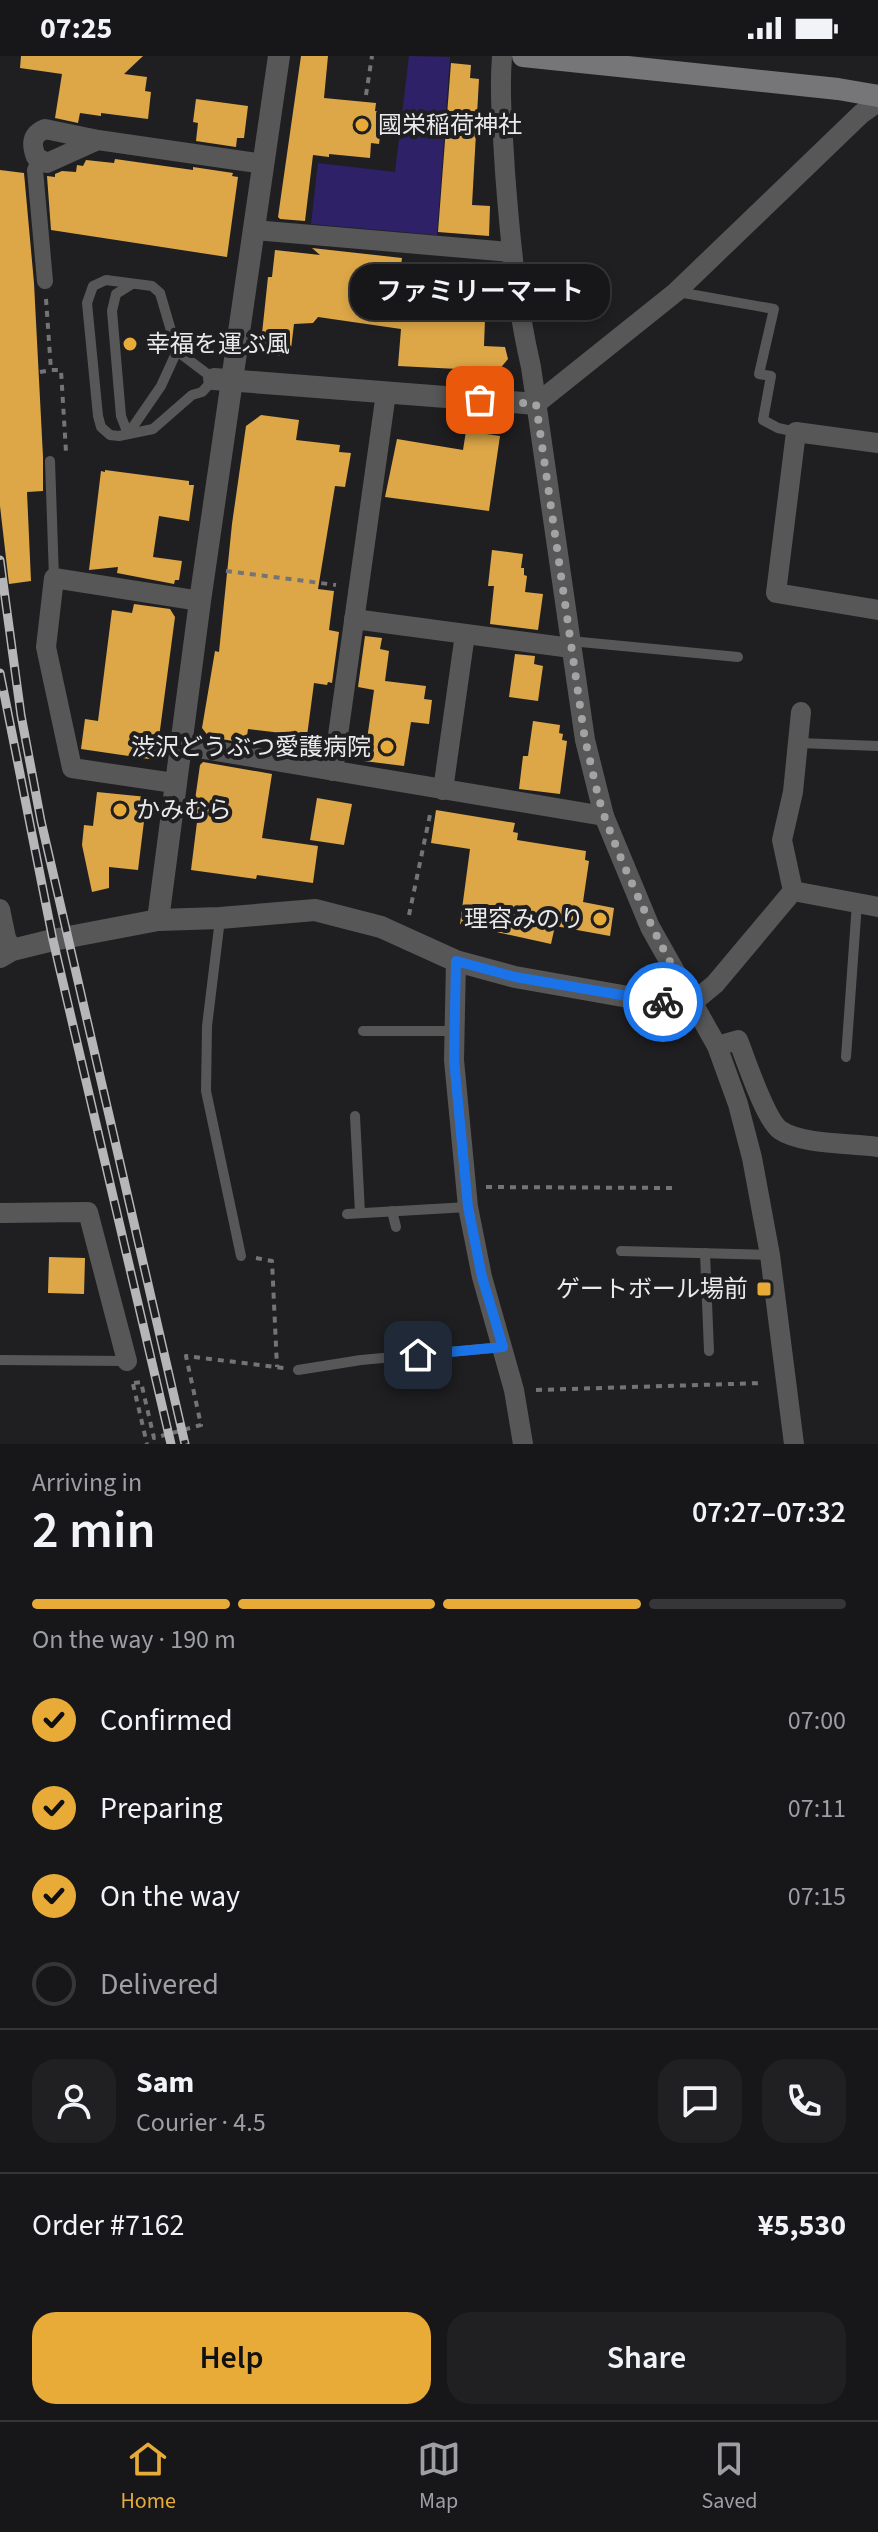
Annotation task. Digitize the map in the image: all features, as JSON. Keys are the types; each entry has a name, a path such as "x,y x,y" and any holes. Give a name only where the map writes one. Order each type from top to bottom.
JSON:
{"main road":[{"path":"523,56 838,89 878,96"}],"street":[{"path":"158,920 205,569 223,380 254,230 279,56"},
{"path":"502,56 500,86 511,252 585,740 604,816 650,927 717,1046 738,1104 752,1158 770,1255 794,1444"},
{"path":"223,380 536,404 676,292 861,114 878,102"},
{"path":"98,140 54,161 36,157 32,142 35,135 45,129 98,140 264,164"},
{"path":"40,160 35,170 45,281"},
{"path":"254,230 511,252"},
{"path":"333,771 386,393"},
{"path":"878,443 796,432 776,593 878,610"},
{"path":"174,783 72,768 46,647 54,578 200,601"},
{"path":"354,619 570,644"},
{"path":"439,789 465,634"},
{"path":"793,891 782,840 793,792 801,712"},
{"path":"180,745 604,816"},
{"path":"793,891 878,907"},
{"path":"0,909 6,954 158,920 315,910 381,927 456,961 515,977 651,1001 692,1003 715,984 793,891"},
{"path":"456,961 453,1031 467,1197 482,1277 514,1390 523,1444"},
{"path":"717,1046 738,1040 769,1116 777,1128 789,1135 878,1147"},
{"path":"0,1213 88,1212 127,1361"}],"lane":[{"path":"128,434 161,386 177,351 160,293 152,286 106,280 93,286 87,303 98,416 101,427 110,435 128,434 153,429 185,401 223,380 177,351"},
{"path":"128,434 121,416 112,311 116,294 128,285 137,283"},
{"path":"676,292 774,309 759,374 771,376 763,420 796,432"},
{"path":"50,461 54,578"},
{"path":"570,644 738,657"},
{"path":"799,743 878,746"},
{"path":"846,1057 857,903"},
{"path":"220,918 207,1026 206,1091 241,1256"},
{"path":"363,1031 453,1031"},
{"path":"355,1116 360,1213"},
{"path":"347,1214 392,1211 467,1197"},
{"path":"392,1211 396,1227"},
{"path":"621,1251 770,1255"},
{"path":"705,1253 709,1351"},
{"path":"298,1370 361,1360 503,1347"},
{"path":"0,1360 127,1361"}],"path":[{"path":"366,95 372,56"},
{"path":"45,281 51,370"},
{"path":"40,372 61,370 66,454"},
{"path":"205,569 358,587"},
{"path":"408,921 439,789"},
{"path":"467,1197 672,1188"},
{"path":"241,1256 272,1261 277,1367"},
{"path":"141,1382 154,1438 201,1425 186,1356 298,1370"},
{"path":"127,1361 147,1444"},
{"path":"514,1390 714,1387 785,1382"}],"shaded area":[{"path":"409,56 450,57 437,235 311,224 318,163 395,172"}],"building":[{"path":"21,56 143,56 124,74 147,77 145,91 151,92 148,119 101,113 101,116 80,113 78,123 55,118 62,74 20,68"},
{"path":"301,56 328,56 324,98 376,103 375,111 383,112 379,144 371,143 370,158 313,155 305,221 278,217"},
{"path":"451,63 471,65 470,78 479,79 472,205 490,206 489,236 438,232"},
{"path":"196,99 248,106 244,138 237,138 236,147 196,141 198,123 193,122"},
{"path":"115,159 193,170 193,167 233,173 232,176 238,177 227,257 51,230 47,176 55,177 62,171 76,172 77,165 83,166 86,160 114,163"},
{"path":"0,170 24,173 34,283 43,457 43,491 27,492 31,581 9,584 0,506"},
{"path":"312,248 402,258 400,273 451,277 449,302 481,305 480,318 485,319 484,346 505,347 508,359 498,371 398,366 401,329 318,317 313,323 294,324 290,357 271,355 261,343 268,277 272,277 275,250 320,255"},
{"path":"261,415 299,420 296,440 340,445 339,452 351,453 345,487 335,486 318,589 334,591 329,630 339,632 332,683 314,683 307,736 248,729 246,743 209,737 202,728 215,651 219,652 246,426"},
{"path":"466,431 500,436 489,511 385,497 397,439 463,450"},
{"path":"101,471 189,481 189,485 194,485 189,521 159,516 153,557 182,561 179,580 175,580 174,584 117,573 118,567 89,570"},
{"path":"492,550 523,554 521,568 527,576 525,592 543,594 538,630 490,624 494,586 488,586"},
{"path":"134,604 170,609 175,617 156,760 81,749 85,719 98,721 112,610 132,613"},
{"path":"365,636 382,638 380,649 389,651 385,681 426,686 424,699 432,700 429,724 411,722 404,766 364,761 374,690 358,687"},
{"path":"515,654 535,656 534,664 543,666 538,701 509,697"},
{"path":"533,721 560,725 562,740 567,741 560,794 519,789 523,756 528,756"},
{"path":"203,762 272,774 262,838 318,846 313,883 191,870 197,822 192,821"},
{"path":"97,792 147,797 138,870 109,867 109,888 92,892 82,845 84,825 93,826"},
{"path":"317,798 352,804 344,845 310,840"},
{"path":"436,810 515,823 513,832 518,833 517,840 586,851 585,860 589,861 583,902 614,908 610,936 555,926 551,944 460,924 470,849 431,843"},
{"path":"49,1257 85,1258 84,1294 48,1293"}],"railway":[{"path":"0,560 21,715 41,821 185,1444"},
{"path":"0,673 53,940 171,1444"}],"way so far":[{"path":"480,400 536,404 585,740 604,816 650,927 692,1003 663,1002"}],"place":[{"name":"國栄稲荷神社","path":"362,125"},
{"name":"幸福を運ぶ風","path":"130,344"},
{"name":"ファミリーマート","path":"480,400"},
{"name":"渋沢どうぶつ愛護病院","path":"387,747"},
{"name":"かみむら","path":"120,810"},
{"name":"理容みのり","path":"600,919"},
{"name":"ゲートボール場前","path":"764,1289"}],"route":[{"path":"418,1355 503,1347 482,1277 468,1207 454,1060 456,961 515,977 663,1002"}]}
